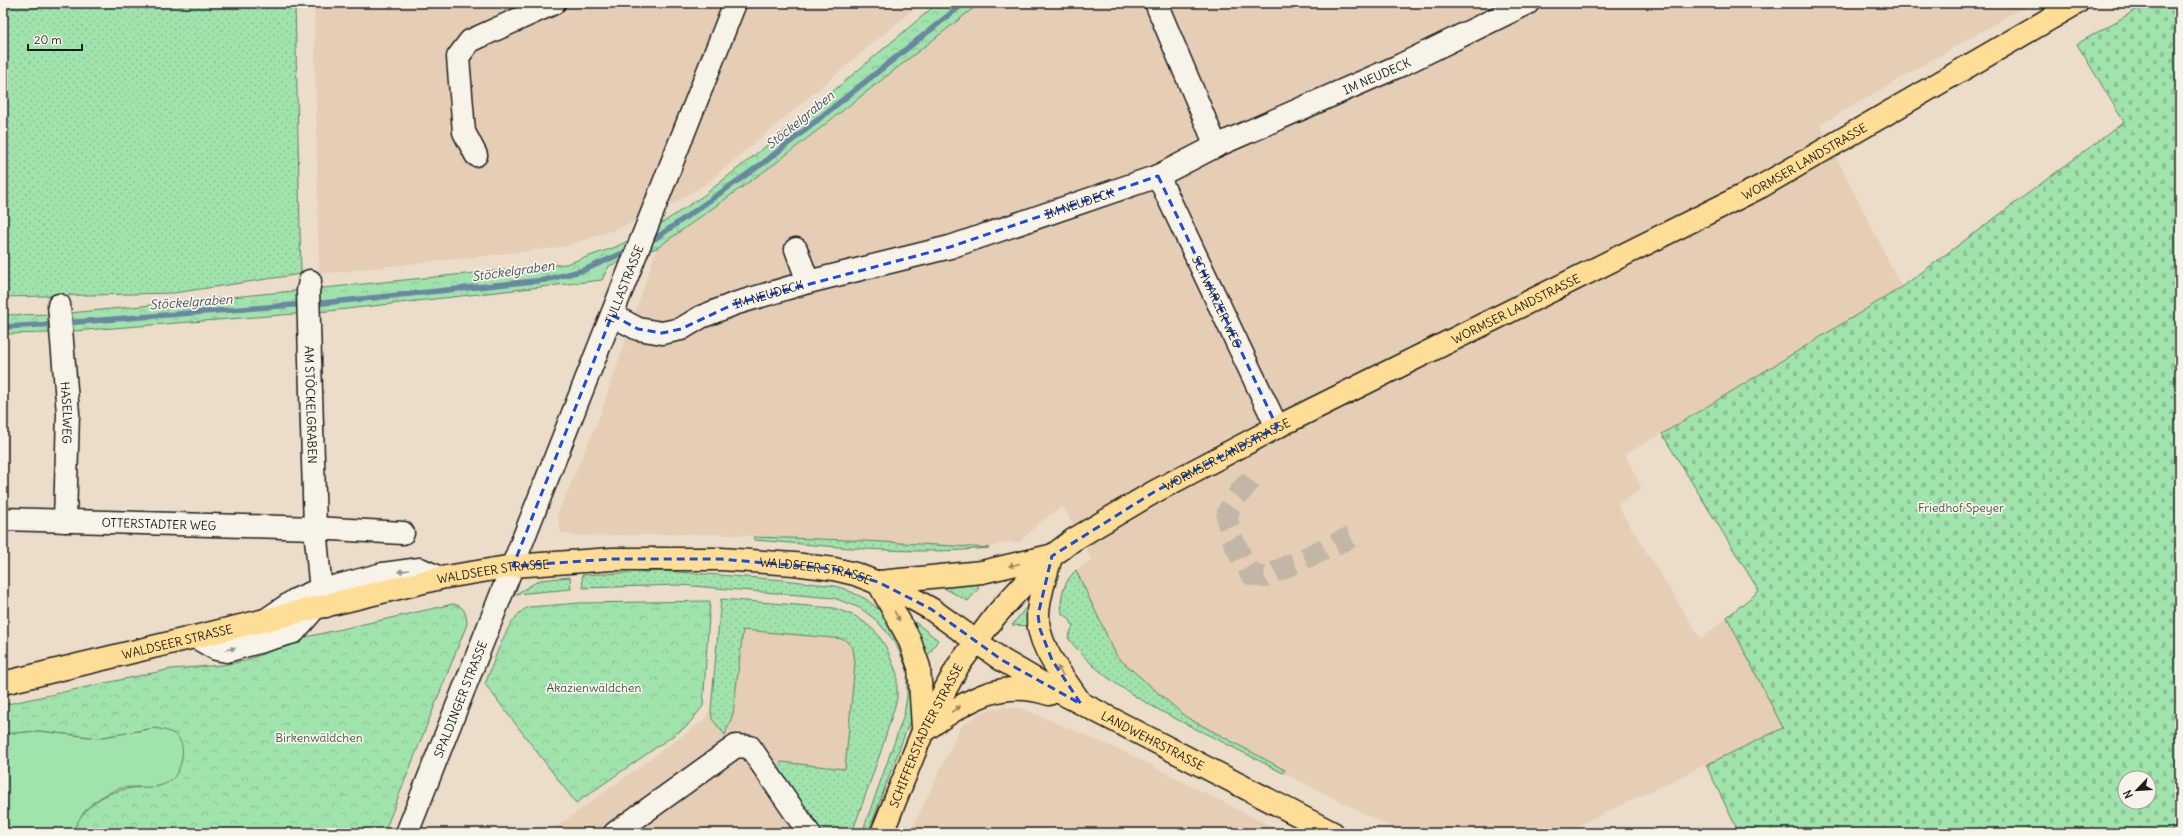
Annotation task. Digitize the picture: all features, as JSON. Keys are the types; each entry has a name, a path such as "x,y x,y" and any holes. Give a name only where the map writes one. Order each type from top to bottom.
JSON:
{"main road":[{"name":"WORMSER LANDSTRASSE","path":"976,641 996,615 1052,556 1123,510 1277,427 1762,186 2077,3"},
{"path":"1052,556 1038,615 1040,629 1052,660 1081,704 1045,692 1021,689 987,693 970,700 923,731 919,667 909,639 878,582 982,572 1052,556"},
{"name":"WALDSEER STRASSE","path":"3,683 263,621 321,602 440,578 513,566 612,559 721,559 794,564 834,569 878,582 931,609 976,641"},
{"name":"LANDWEHRSTRASSE","path":"976,641 1019,671 1327,832"},
{"name":"SCHIFFERSTADTER STRASSE","path":"882,833 923,731 958,666 976,641"}],"street":[{"path":"476,155 464,132 458,57 470,42 554,3"},
{"name":"TULLASTRASSE","path":"513,566 734,3"},
{"path":"1156,3 1216,146"},
{"name":"IM NEUDECK","path":"612,315 638,329 662,333 681,328 701,317 734,304 808,282 950,247 1158,176 1216,146 1401,65 1528,3"},
{"name":"SCHWARZER WEG","path":"1158,176 1277,427"},
{"path":"796,249 808,282"},
{"name":"AM STÖCKELGRABEN","path":"309,286 315,528"},
{"name":"HASELWEG","path":"60,317 68,413 65,521"},
{"name":"OTTERSTADTER WEG","path":"3,520 315,528 403,533"},
{"path":"195,637 216,649 227,651 294,632 321,602 315,528"},
{"name":"SPALDINGER STRASSE","path":"407,833 497,602 513,566"},
{"path":"615,833 736,746 750,747 809,833"}],"highlighted area":[{"path":"1158,176 1277,427 1154,492 1052,556 1038,615 1040,629 1052,660 1081,704 1002,660 931,609 878,582 834,569 721,559 612,559 513,566 612,315 638,329 662,333 681,329 734,304 950,247"}],"shaded area":[{"path":"314,3 921,3 707,183 675,203 625,226 564,247 319,274"},
{"path":"980,3 2030,3 1820,125 1902,287 1662,434 1625,454 1642,489 1617,505 1701,639 1727,617 1783,728 1575,827 1572,833 1403,833 1160,711 1110,680 1091,665 1068,638 1073,626 1069,618 1062,614 1060,600 1062,589 1067,579 1076,570 1092,560 1063,506 1039,523 1019,543 1009,541 989,548 714,534 575,536 561,532 557,516 559,510 599,418 657,248 777,162"},
{"path":"721,599 834,608 855,616 864,622 876,632 886,647 897,674 897,699 881,751 852,833 548,833 703,721 711,709"},
{"path":"1001,707 1021,708 1127,753 1284,833 910,833 960,728 979,713"}],"green space":[{"path":"3,3 295,3 301,274 174,293 3,297"},
{"path":"938,3 980,3 777,162 657,248 609,266 602,280 320,312 48,333 3,334 3,315 60,314 566,264 613,248 653,229 703,196 800,119"},
{"name":"Friedhof Speyer","path":"2148,3 2180,3 2180,833 1739,833 1706,765 1783,728 1727,617 1759,591 1662,434 1902,287 2124,122 2077,44"},
{"path":"754,537 848,540 989,548 900,551 754,540"},
{"path":"1076,570 1117,657 1186,717 1285,770 1283,773 1143,701 1126,691 1095,667 1068,638 1073,626 1069,618 1062,614 1061,607 1063,590 1068,580"},
{"path":"665,571 784,580 835,586 845,589 866,599 884,614 912,664 906,667 895,642 876,620 860,608 834,598 681,585 583,588 582,575"},
{"path":"570,577 571,589 516,594 540,580"},
{"path":"976,582 979,588 968,601 944,588 947,583"},
{"path":"721,599 834,608 855,616 864,622 876,632 886,647 897,674 897,699 881,751 852,833 821,833 776,770 781,762 845,769 855,663 853,648 844,639 743,630 733,714 725,735 712,719 711,709"},
{"path":"1032,600 1030,626 1012,625"},
{"name":"Akazienwäldchen","path":"710,601 703,706 687,726 576,803 485,684 502,641 514,619 529,607 580,603"},
{"name":"Birkenwäldchen","path":"453,604 462,608 467,624 384,833 71,833 76,823 89,808 106,795 125,789 158,786 155,728 98,738 39,731 3,734 3,705 171,669 222,665 245,661 306,637"},
{"path":"915,622 938,640 927,657 922,640 913,626"},
{"path":"914,675 912,715 868,833 862,833 904,715 907,696 907,678"},
{"path":"155,728 174,734 177,736 181,744 181,762 177,773 170,781 159,786 128,787 109,793 92,803 82,815 71,833 11,833 3,823 3,734 39,731 98,738"}],"waterway":[{"name":"Stöckelgraben","path":"647,242 656,238 766,161 964,3"},
{"name":"Stöckelgraben","path":"313,304 545,280 584,270 632,249"},
{"name":"Stöckelgraben","path":"64,323 305,304"},
{"name":"Stöckelgraben","path":"3,327 55,324"}],"tunnel":[{"path":"1251,480 1232,504 1228,513 1228,519 1232,536 1252,575 1264,577 1351,537"}]}
